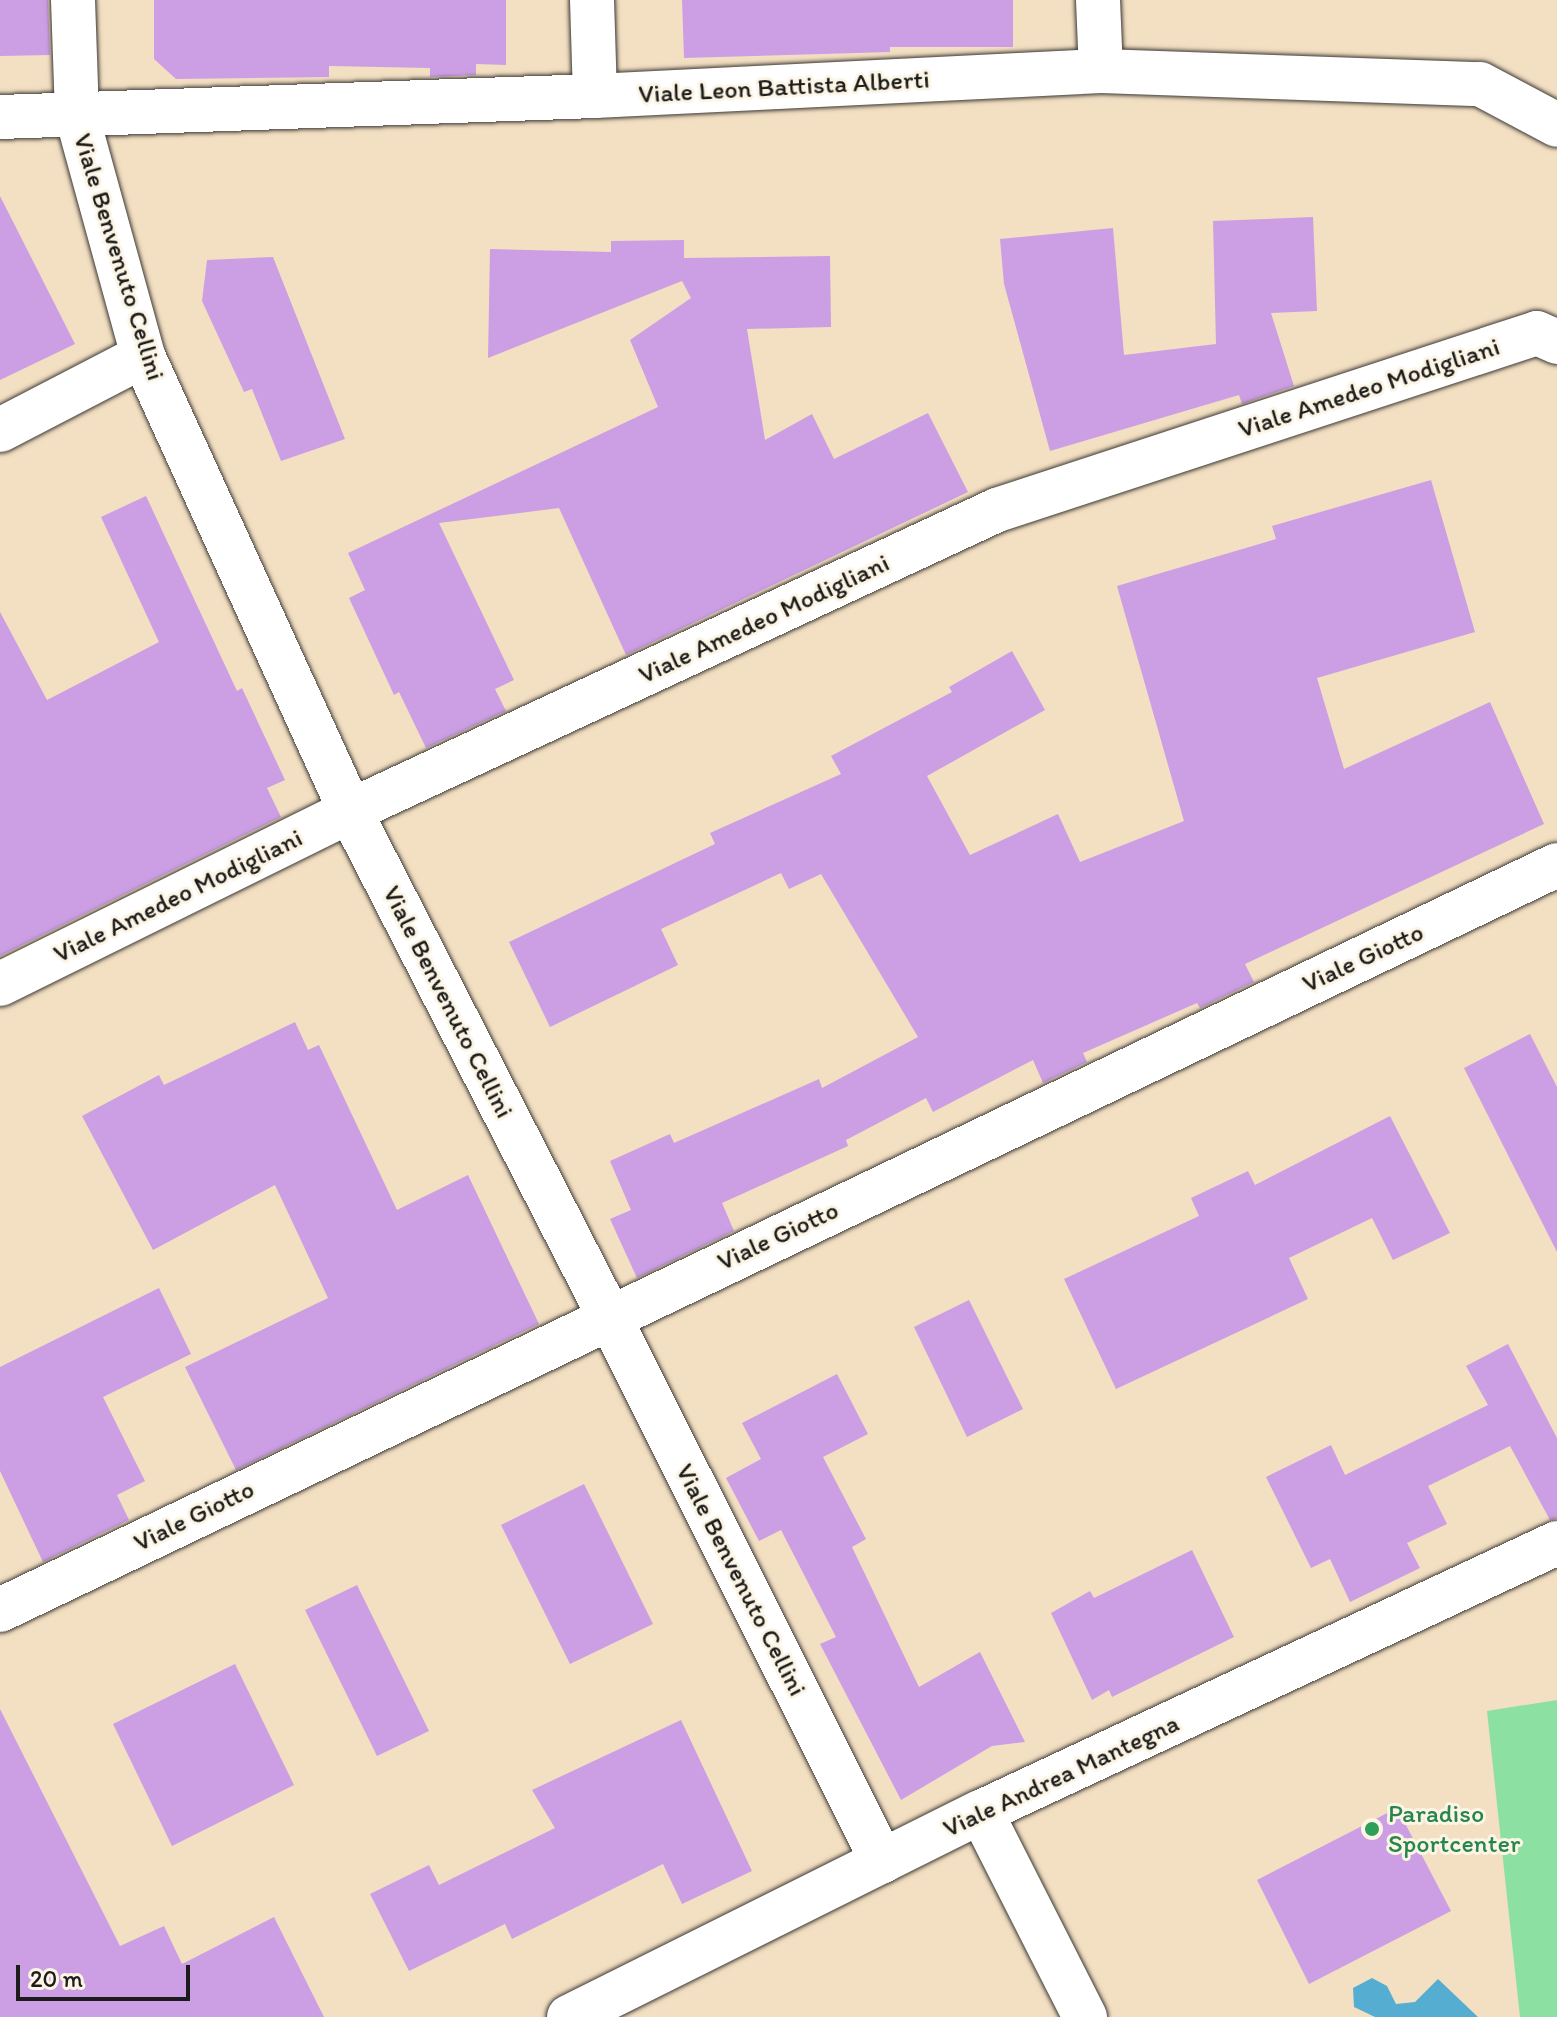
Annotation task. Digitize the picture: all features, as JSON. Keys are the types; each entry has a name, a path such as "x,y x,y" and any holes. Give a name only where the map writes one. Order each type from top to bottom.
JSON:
{"street":[{"name":"Viale Benvenuto Cellini","path":"73,0 77,116 143,356 350,811 609,1316 882,1861"},
{"path":"592,0 595,96"},
{"path":"1098,0 1101,71"},
{"name":"Viale Leon Battista Alberti","path":"0,117 595,96 1101,71 1480,84 1557,125"},
{"name":"Viale Amedeo Modigliani","path":"0,984 350,811 997,510 1537,333 1557,342"},
{"path":"0,430 143,356"},
{"name":"Viale Giotto","path":"0,1610 1557,865"},
{"name":"Viale Andrea Mantegna","path":"569,2017 981,1812 1557,1543"},
{"path":"981,1812 1085,2017"}],"green space":[{"path":"1557,1700 1557,2017 1520,2017 1487,1711"}],"water":[{"path":"1372,1978 1387,1986 1396,2004 1415,2002 1438,1979 1478,2017 1375,2017 1354,2007 1353,1988"}],"building":[{"path":"0,0 48,0 50,55 0,56"},
{"path":"154,0 506,0 506,65 476,64 476,75 430,77 430,68 329,66 329,77 176,79 154,59"},
{"path":"682,0 1013,0 1013,47 890,47 890,52 684,58"},
{"path":"0,196 75,344 0,380"},
{"path":"1313,217 1317,311 1271,313 1294,386 1242,404 1239,395 1050,451 1004,284 1000,239 1113,228 1124,355 1216,344 1213,221"},
{"path":"684,240 684,258 830,256 831,327 747,329 765,440 812,414 834,459 928,413 968,492 626,655 559,508 439,523 514,680 495,689 506,711 426,748 399,692 394,695 349,598 365,590 348,553 658,407 630,340 691,298 682,281 488,358 490,249 611,252 611,241"},
{"path":"273,257 345,439 281,461 252,389 244,392 202,301 207,260"},
{"path":"1431,480 1475,632 1317,678 1344,769 1490,702 1544,824 1245,964 1254,982 1200,1008 1197,1003 1083,1053 1087,1062 1043,1083 1033,1060 933,1112 926,1098 846,1140 848,1146 722,1203 734,1231 637,1278 610,1219 631,1210 610,1161 670,1134 674,1143 819,1079 822,1088 918,1037 821,874 789,889 781,873 661,929 678,965 550,1027 509,942 715,844 710,833 841,774 831,756 952,692 949,687 1012,651 1045,710 927,776 970,855 1058,814 1080,862 1184,821 1117,586 1276,539 1272,526"},
{"path":"146,496 237,691 242,688 285,780 267,788 281,817 0,956 0,612 47,700 159,642 101,517"},
{"path":"295,1022 308,1050 319,1045 397,1210 468,1175 539,1324 236,1470 185,1367 328,1298 275,1185 153,1250 82,1116 159,1075 164,1085"},
{"path":"1530,1034 1557,1087 1557,1252 1464,1068"},
{"path":"1390,1116 1450,1233 1393,1260 1372,1218 1289,1258 1308,1299 1116,1389 1064,1279 1199,1216 1191,1198 1248,1171 1255,1185"},
{"path":"159,1288 191,1354 103,1397 145,1481 117,1495 129,1520 43,1562 0,1471 0,1367"},
{"path":"969,1300 1023,1409 967,1437 914,1327"},
{"path":"1508,1344 1557,1438 1557,1518 1550,1520 1510,1446 1428,1486 1447,1524 1407,1543 1420,1568 1350,1602 1330,1559 1311,1568 1266,1477 1331,1445 1345,1475 1488,1405 1466,1366"},
{"path":"837,1374 868,1434 823,1457 866,1539 852,1547 919,1687 980,1652 1025,1742 992,1746 901,1800 820,1644 836,1637 781,1530 759,1541 726,1478 761,1459 742,1423"},
{"path":"584,1484 653,1624 570,1664 501,1525"},
{"path":"1192,1550 1234,1637 1112,1697 1109,1690 1092,1700 1051,1613 1090,1591 1094,1598"},
{"path":"357,1585 429,1731 377,1756 305,1610"},
{"path":"235,1664 294,1785 172,1846 113,1724"},
{"path":"0,1709 120,1946 164,1926 182,1964 274,1917 324,2017 0,2017"},
{"path":"681,1720 752,1871 682,1904 663,1864 512,1939 505,1924 409,1971 370,1894 429,1865 439,1885 555,1828 532,1790"},
{"path":"1397,1808 1451,1911 1309,1984 1257,1880"}],"place":[{"name":"Paradiso Sportcenter","path":"1372,1829"}]}
